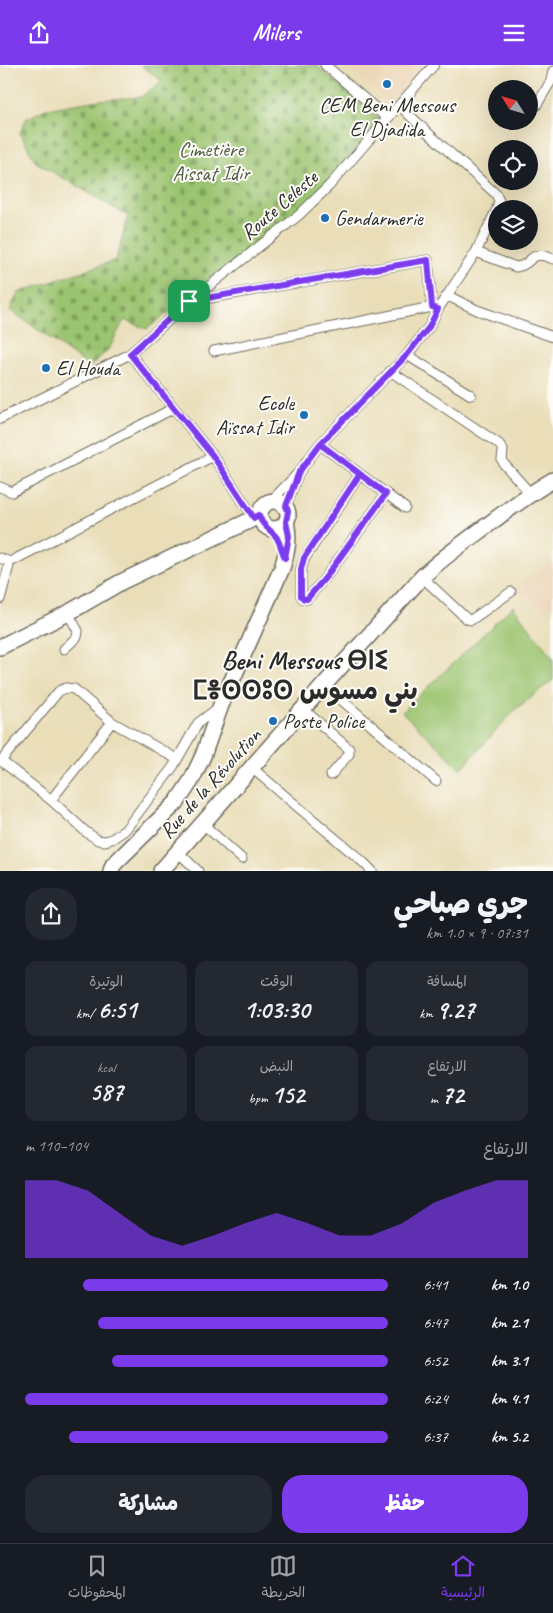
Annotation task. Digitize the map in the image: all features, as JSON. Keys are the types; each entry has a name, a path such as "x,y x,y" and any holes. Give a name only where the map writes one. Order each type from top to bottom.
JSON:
{"main road":[{"name":"Rue de la Révolution","path":"161,871 324,685 422,577 442,559 530,493 553,479"},
{"path":"4,641 68,613 121,582 257,517 264,504 279,503 288,517 282,527 270,529"},
{"path":"257,517 276,537 285,558"},
{"name":"Rue de la Révolution","path":"111,871 114,865 177,802 191,781 203,756 221,705 285,558 289,536 286,522"}],"street":[{"path":"325,65 387,118"},
{"name":"Route Celeste","path":"0,419 130,354 189,301 299,215 330,186 434,65"},
{"path":"538,103 551,81 553,71"},
{"path":"399,105 496,194 498,200"},
{"path":"214,351 435,308 448,295 476,252 488,227"},
{"path":"476,252 516,267 523,266 534,257 542,254 553,259"},
{"path":"189,301 428,260 435,308 429,327 407,355 320,444 279,503"},
{"path":"448,295 477,310 553,337"},
{"path":"130,354 213,456 257,517"},
{"path":"407,355 471,395"},
{"path":"390,371 499,444 503,450 502,460 504,464 530,493"},
{"path":"0,487 12,492 174,408"},
{"path":"320,444 404,508"},
{"path":"0,599 10,562 213,456"},
{"path":"279,503 299,472"},
{"path":"360,474 304,558 301,569 301,596 304,599 307,599 325,578 386,494"},
{"path":"0,558 10,562"},
{"path":"422,577 466,619 471,620 511,592"},
{"path":"64,649 77,637 78,631 68,613"},
{"path":"324,685 436,781"},
{"path":"177,759 112,721 74,689 62,689 1,761 51,800 86,832 98,840 105,841 112,839 125,830 177,759 198,723 221,705"},
{"path":"303,709 349,749 349,754 331,775"},
{"path":"51,800 112,721"},
{"path":"252,768 372,871"},
{"path":"203,824 242,859"},
{"path":"177,851 198,871"}],"shaded area":[{"name":"CEM Beni Messous El Djadida","path":"345,65 423,65 391,104"},
{"path":"553,561 553,603 541,612 527,595 523,597 514,587"}],"green space":[{"name":"Cimetière Aissat Idir","path":"141,65 316,65 381,120 300,211 147,329 124,320 109,349 90,367 10,310 18,293 116,260 128,216 36,162 20,133 26,119 45,109 99,100 141,97 162,81"},
{"path":"513,606 553,658 553,680 517,708 461,769 402,712"}],"place":[{"name":"CEM Beni Messous El Djadida","path":"387,84"},
{"name":"Gendarmerie","path":"325,218"},
{"name":"El Houda","path":"46,368"},
{"name":"Ecole Aïssat Idir","path":"304,415"},
{"name":"Poste Police","path":"273,721"}],"district":[{"name":"Beni Messous ⴱⵏⵉ ⵎⴻⵙⵙⵓⵙ بني مسوس","path":"305,674"}],"route":[{"path":"189,301 130,354 213,456 254,518 259,515 262,524 270,529 276,537 285,558 289,536 286,522 288,517 286,506 299,472 320,444 360,474 304,558 301,569 301,596 307,599 325,578 386,494 360,474 320,444 407,355 435,318 438,309 432,307 428,260 189,301"}]}
